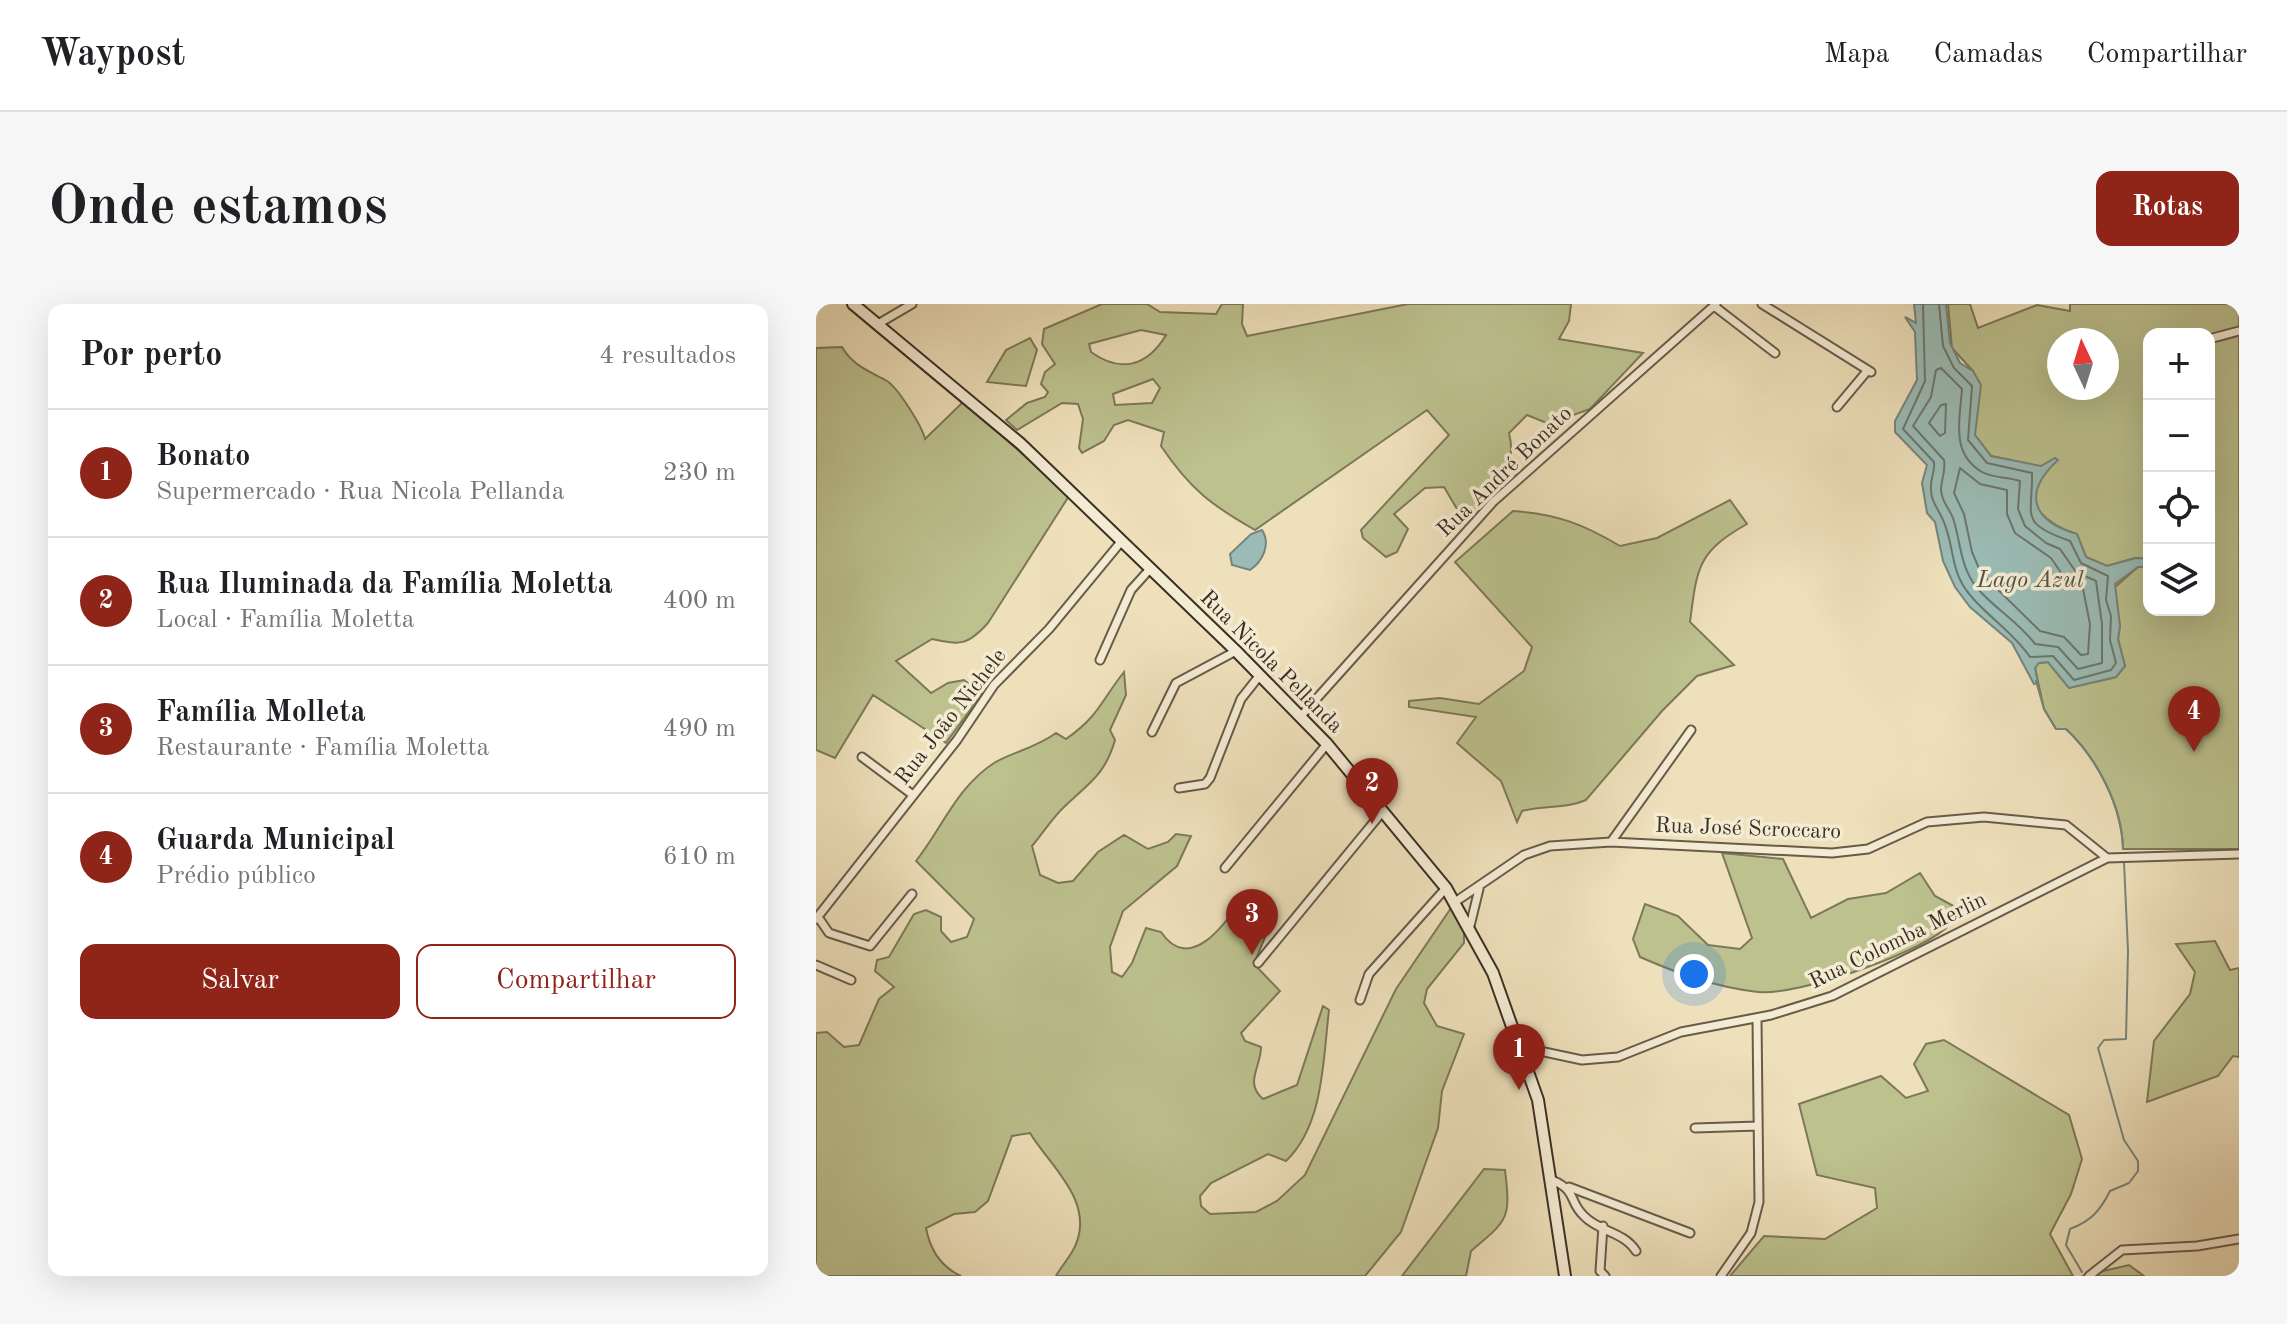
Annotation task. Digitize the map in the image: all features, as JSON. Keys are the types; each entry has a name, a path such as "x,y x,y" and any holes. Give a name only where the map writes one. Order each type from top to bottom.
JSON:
{"main road":[{"name":"Rua Nicola Pellanda","path":"853,304 1021,444 1120,543 1236,651 1327,744 1446,888 1470,926 1493,973 1538,1100 1552,1180 1563,1275"}],"street":[{"path":"878,324 912,304"},
{"path":"1762,304 1870,371 1837,407"},
{"path":"1715,305 1775,353"},
{"name":"Rua André Bonato","path":"1301,716 1493,502 1715,305"},
{"path":"2215,337 2239,331"},
{"name":"Rua João Nichele","path":"817,918 994,685 1049,629 1120,543"},
{"path":"1100,660 1131,590 1149,570"},
{"path":"1152,732 1176,683 1236,651"},
{"path":"1179,788 1205,784 1210,778 1241,699 1260,675"},
{"path":"1611,842 1691,730"},
{"path":"1225,868 1327,744"},
{"path":"862,757 913,795"},
{"path":"1258,963 1383,811"},
{"name":"Rua José Scroccaro","path":"1455,902 1479,889 1524,855 1550,846 1611,842 1832,853 1868,849 1927,822 1984,817 2066,825 2107,858"},
{"name":"Rua Colomba Merlin","path":"1521,1047 1571,1059 1609,1060 1681,1032 1757,1018 1816,1002 1867,981 2107,858 2239,854"},
{"path":"1360,1000 1369,974 1446,888"},
{"path":"1470,926 1479,889"},
{"path":"817,918 829,933 870,946 912,894"},
{"path":"816,965 851,980"},
{"path":"1721,1276 1748,1239 1756,1220 1761,1180 1757,1018"},
{"path":"1695,1128 1758,1126"},
{"path":"1552,1180 1690,1233"},
{"path":"1569,1187 1583,1216 1623,1236 1636,1251"},
{"path":"1603,1226 1600,1271 1605,1276"},
{"path":"2089,1276 2122,1250 2197,1246 2239,1239"}],"green space":[{"path":"1102,304 1147,304 1160,312 1216,314 1222,304 1243,304 1242,324 1247,336 1408,304 1571,304 1569,321 1559,339 1643,353 1590,409 1549,424 1527,415 1509,433 1511,456 1504,476 1474,509 1457,509 1444,487 1425,488 1394,514 1408,529 1397,552 1386,557 1363,538 1361,530 1449,435 1427,410 1255,530 1214,504 1192,485 1161,446 1164,432 1128,420 1114,425 1104,441 1082,453 1079,448 1083,419 1078,404 1062,403 1017,430 1006,420 1027,403 1045,397 1048,392 1041,384 1045,372 1055,364 1042,344 1044,329","holes":["1141,330 1166,335 1159,346 1142,360 1112,363 1091,352 1089,344","1153,379 1160,388 1152,403 1115,405 1113,394"]},
{"path":"1948,304 1970,304 1978,328 2037,305 2070,311 2070,304 2239,304 2239,849 2123,849 2118,816 2106,784 2077,741 2066,729 2056,729 2044,709 2035,668 2039,663 2048,662 2069,688 2116,677 2125,666 2118,639 2120,626 2114,588 2138,567 2143,567 2143,616 2215,616 2215,328 2143,328 2143,559 2107,566 2086,557 2077,534 2042,515 2028,496 2010,460 1991,456 1975,435 1973,371 1952,348"},
{"path":"1030,338 1037,350 1026,386 987,382 1006,350"},
{"path":"842,347 856,363 892,385 909,408 925,439 964,401 1069,496 981,631 963,642 932,639 896,661 931,693 948,683 964,680 982,694 946,743 873,695 835,758 816,750 816,348"},
{"path":"1730,500 1747,524 1718,544 1702,563 1690,622 1734,665 1697,676 1662,711 1586,800 1522,811 1517,822 1501,781 1457,743 1476,717 1409,707 1409,701 1440,698 1479,704 1524,671 1532,647 1455,562 1513,511 1569,521 1620,546 1657,538"},
{"path":"1124,672 1126,695 1110,730 1115,740 1111,752 1095,778 1061,810 1032,846 1040,875 1058,883 1073,881 1098,852 1124,835 1148,849 1168,842 1176,834 1191,836 1177,866 1123,911 1110,947 1112,972 1122,977 1132,963 1146,928 1161,932 1172,944 1184,948 1195,947 1217,931 1244,897 1252,921 1267,932 1254,964 1280,991 1241,1033 1245,1041 1261,1047 1254,1081 1257,1093 1263,1099 1297,1085 1323,1006 1329,1010 1320,1090 1308,1129 1299,1146 1286,1161 1268,1154 1211,1183 1200,1196 1201,1206 1210,1214 1256,1212 1277,1201 1305,1175 1396,989 1453,905 1464,923 1464,943 1427,989 1424,1003 1437,1026 1464,1034 1442,1091 1438,1128 1401,1232 1365,1276 1056,1276 1076,1244 1080,1228 1079,1213 1067,1184 1030,1133 1012,1136 988,1201 975,1212 954,1214 926,1228 938,1256 948,1268 961,1276 816,1276 816,1033 827,1032 844,1047 859,1045 879,999 894,987 875,971 877,960 889,957 914,914 926,910 941,917 941,931 951,942 967,937 974,919 916,861 960,796 981,773 1001,759 1056,733 1066,739 1093,715"},
{"path":"1722,853 1783,859 1811,918 1848,899 1886,893 1920,873 1935,896 1957,908 1945,929 1908,950 1826,981 1776,992 1742,990 1712,983 1640,957 1633,939 1645,904 1678,916 1708,945 1740,949 1752,938"},
{"path":"2215,941 2230,970 2239,968 2239,1057 2233,1056 2218,1076 2147,1102 2154,1041 2190,994 2195,972 2176,944"},
{"path":"1944,1040 2069,1115 2082,1159 2071,1194 2050,1234 2073,1276 1730,1276 1764,1236 1825,1239 1877,1208 1875,1188 1817,1175 1799,1104 1881,1076 1906,1098 1928,1091 1914,1064 1926,1044"},
{"path":"1484,1169 1505,1170 1507,1209 1500,1225 1471,1251 1466,1276 1402,1276"},
{"path":"2129,1265 2144,1276 2082,1276"}],"water":[{"name":"Lago Azul","path":"1914,304 1946,304 1950,343 1960,363 1973,371 1981,385 1975,435 1991,456 2041,466 2055,458 2058,460 2039,484 2036,494 2042,514 2050,522 2077,534 2086,557 2107,566 2143,559 2143,567 2138,567 2115,584 2120,626 2118,639 2125,666 2116,677 2069,688 2048,662 2039,663 2035,668 2038,683 2034,684 2012,643 1970,607 1955,587 1943,561 1935,522 1927,513 1922,483 1927,465 1895,432 1895,421 1917,380 1915,332 1905,317 1916,323"},
{"path":"1262,530 1266,546 1259,562 1250,570 1232,565 1230,554 1251,534"}],"waterway":[{"path":"2036,681 2044,709 2056,729 2066,729 2077,741 2106,784 2118,816 2123,849"},
{"path":"2082,1272 2066,1245 2070,1229 2089,1219 2110,1191 2129,1183 2138,1171 2138,1161 2124,1140 2098,1048 2104,1040 2126,1039 2128,951 2124,862"}],"place":[{"name":"Guarda Municipal","path":"2194,752"},
{"name":"Rua Iluminada da Família Moletta","path":"1372,824"},
{"name":"Família Molleta","path":"1252,955"},
{"name":"Bonato","path":"1519,1090"}]}
